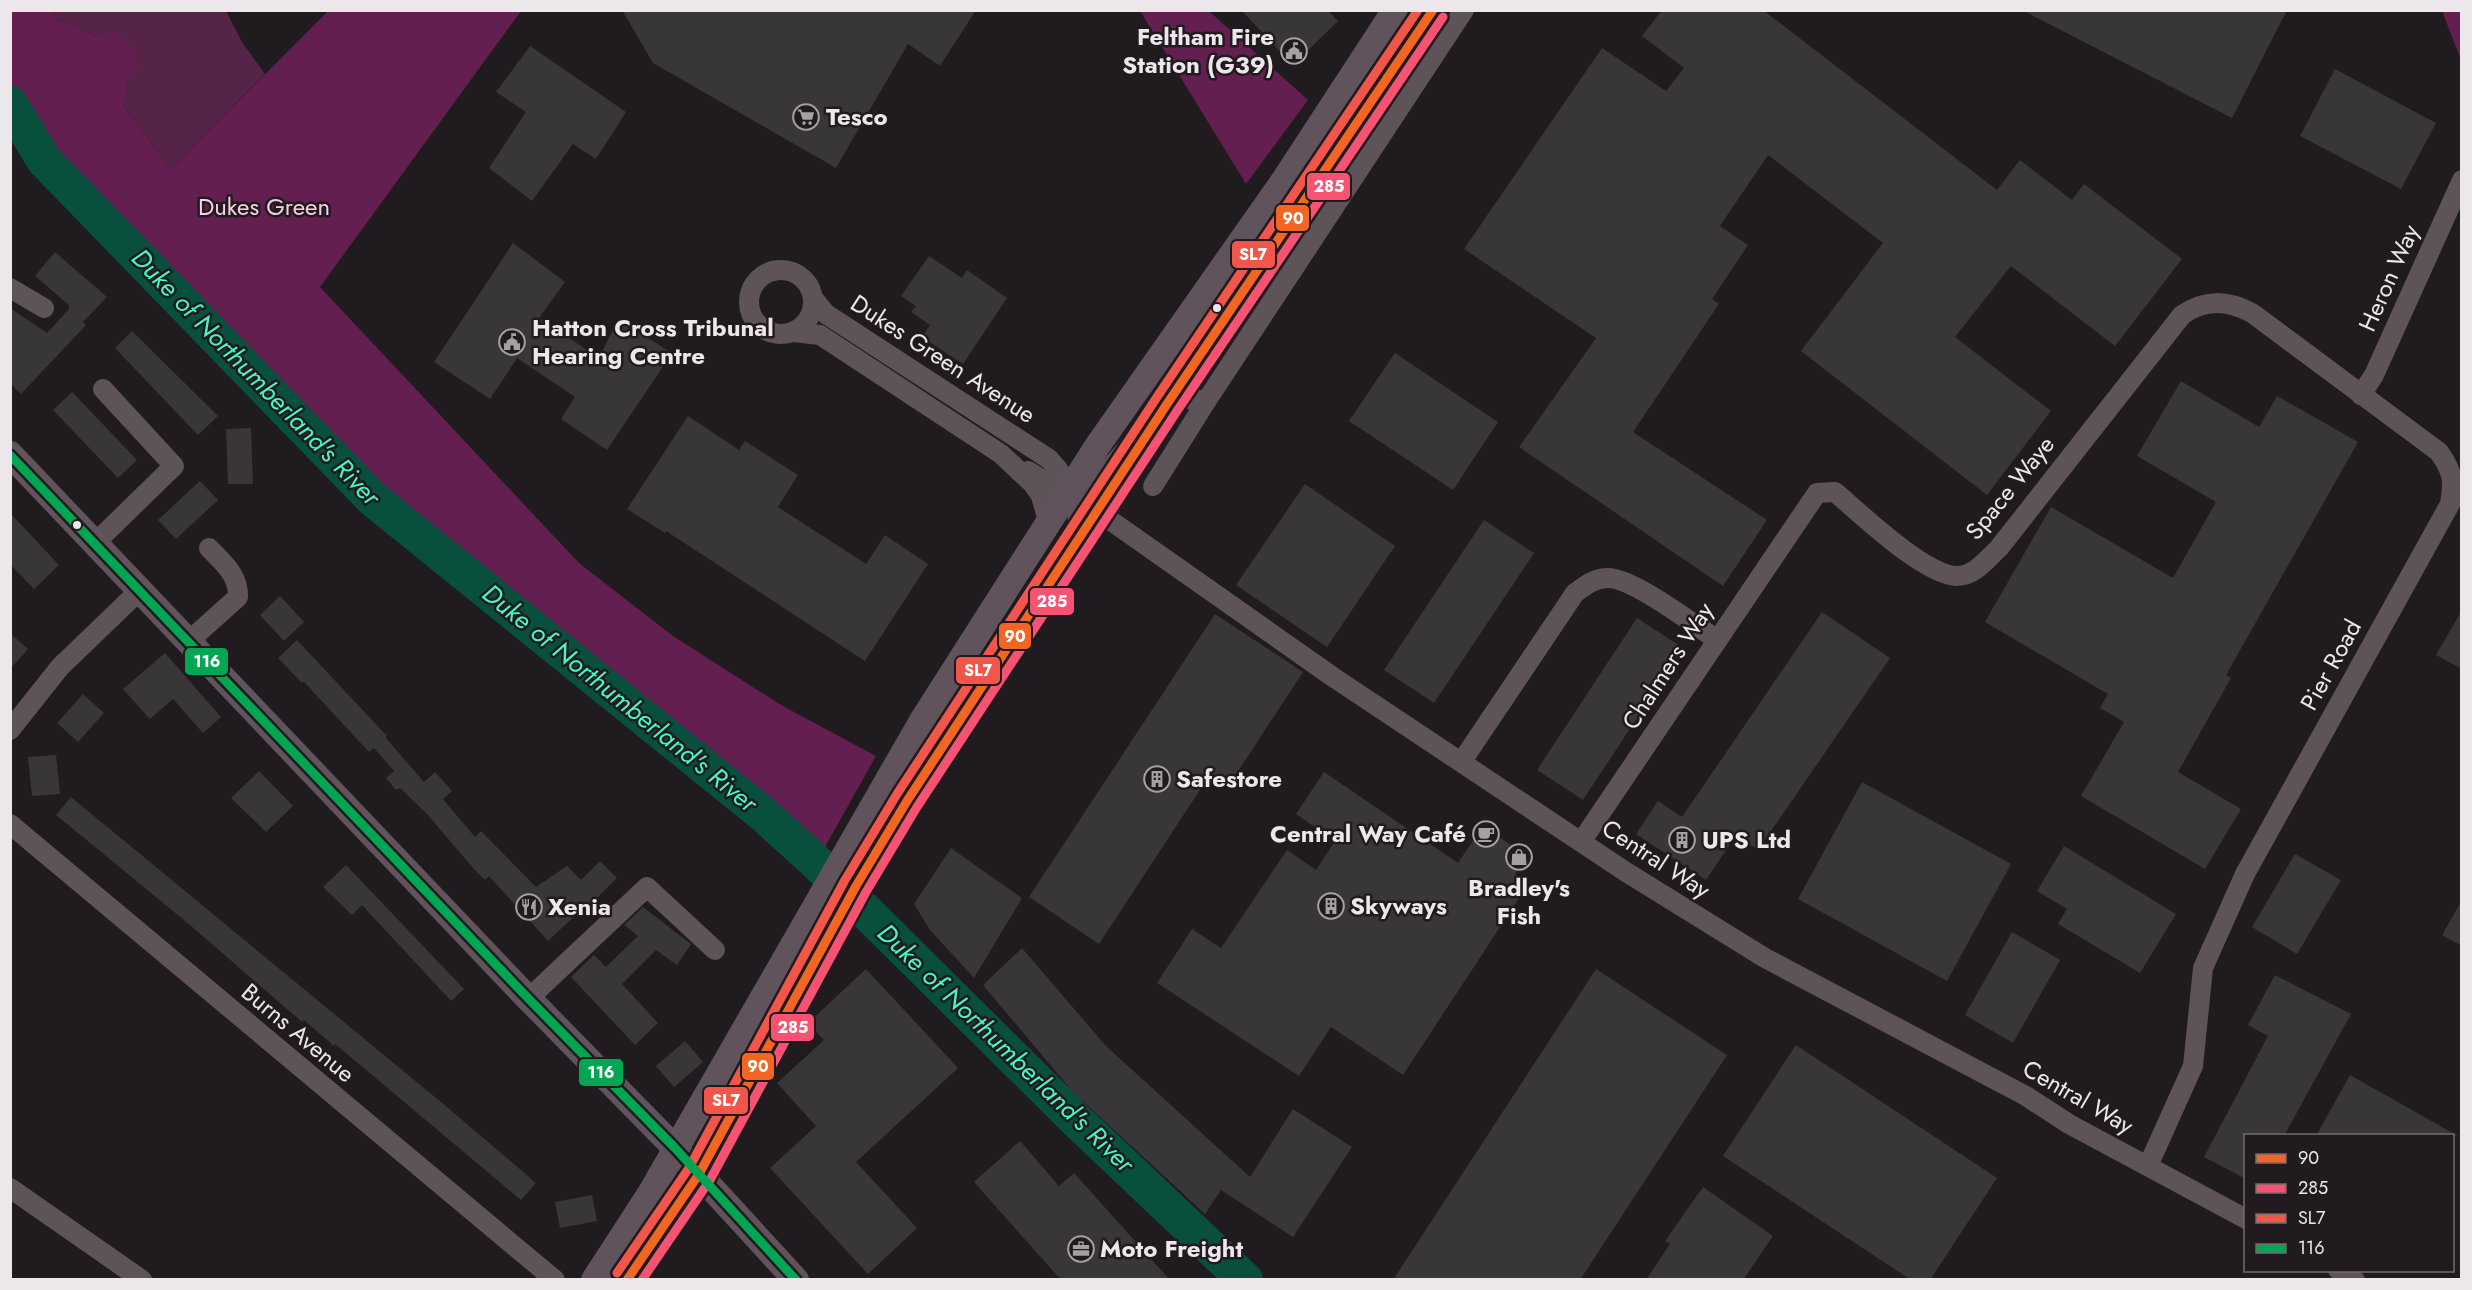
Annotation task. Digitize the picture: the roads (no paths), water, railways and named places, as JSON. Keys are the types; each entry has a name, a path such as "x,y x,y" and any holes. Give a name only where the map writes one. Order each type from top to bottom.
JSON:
{"main road":[{"path":"627,1280 699,1174 856,886 907,801 1076,545 1082,506 1098,445 1282,183 1395,10"},
{"path":"989,619 1037,568 1082,506 1172,397 1433,10"},
{"path":"10,454 528,999 675,1148 796,1280"},
{"path":"594,1280 651,1192 883,788 989,619 1049,524 1082,506"}],"street":[{"path":"1153,486 1207,400 1464,10"},
{"name":"Heron Way","path":"2361,395 2374,375 2462,180"},
{"path":"789,270 805,280 813,298 808,320 794,332 775,334 758,325 748,305 754,283 770,271 789,270"},
{"path":"10,288 44,308"},
{"name":"Dukes Green Avenue","path":"813,298 826,314 1048,459"},
{"name":"Pier Road","path":"2148,1166 2193,1066 2203,968 2245,874 2450,504 2453,487 2451,470 2439,452 2252,313 2237,306 2205,303"},
{"name":"Space Waye","path":"1798,518 1817,493 1835,492 1924,564 1958,576 1974,571 1999,548 2182,315 2205,303"},
{"name":"Dukes Green Avenue","path":"794,332 820,335 1082,506"},
{"path":"95,543 174,466 103,389"},
{"path":"1082,506 1087,487 1099,478 1172,397 1207,400"},
{"path":"1048,459 1062,461 1077,458 1098,445"},
{"name":"Dukes Green Avenue","path":"1000,454 1033,484 1041,496 1049,524"},
{"path":"1048,459 1058,469 1082,506"},
{"name":"Central Way","path":"1082,506 1581,842 1765,958 2026,1096 2069,1124 2244,1218"},
{"name":"Chalmers Way","path":"1581,842 1798,518"},
{"path":"189,641 238,597 238,585 232,573 209,548"},
{"path":"1462,761 1575,593 1592,581 1609,578 1632,584 1716,639"},
{"path":"10,730 60,667 140,590"},
{"name":"Burns Avenue","path":"10,824 555,1280"},
{"path":"528,999 647,887 715,950"},
{"path":"10,1188 142,1280"},
{"path":"2341,1272 2355,1280"}],"waterway":[{"name":"Duke of Northumberland's River","path":"10,104 44,160 373,499 763,814 816,862 1075,1119 1245,1280"}],"place":[{"name":"Feltham Fire Station (G39)","path":"1294,51"},
{"name":"Tesco","path":"806,117"},
{"name":"Hatton Cross Tribunal Hearing Centre","path":"512,342"},
{"name":"Safestore","path":"1157,779"},
{"name":"Central Way Café","path":"1486,834"},
{"name":"UPS Ltd","path":"1682,840"},
{"name":"Bradley's Fish","path":"1519,857"},
{"name":"Skyways","path":"1331,906"},
{"name":"Xenia","path":"529,907"},
{"name":"Moto Freight","path":"1081,1249"}],"park label":[{"name":"Dukes Green","path":"264,207"}]}
